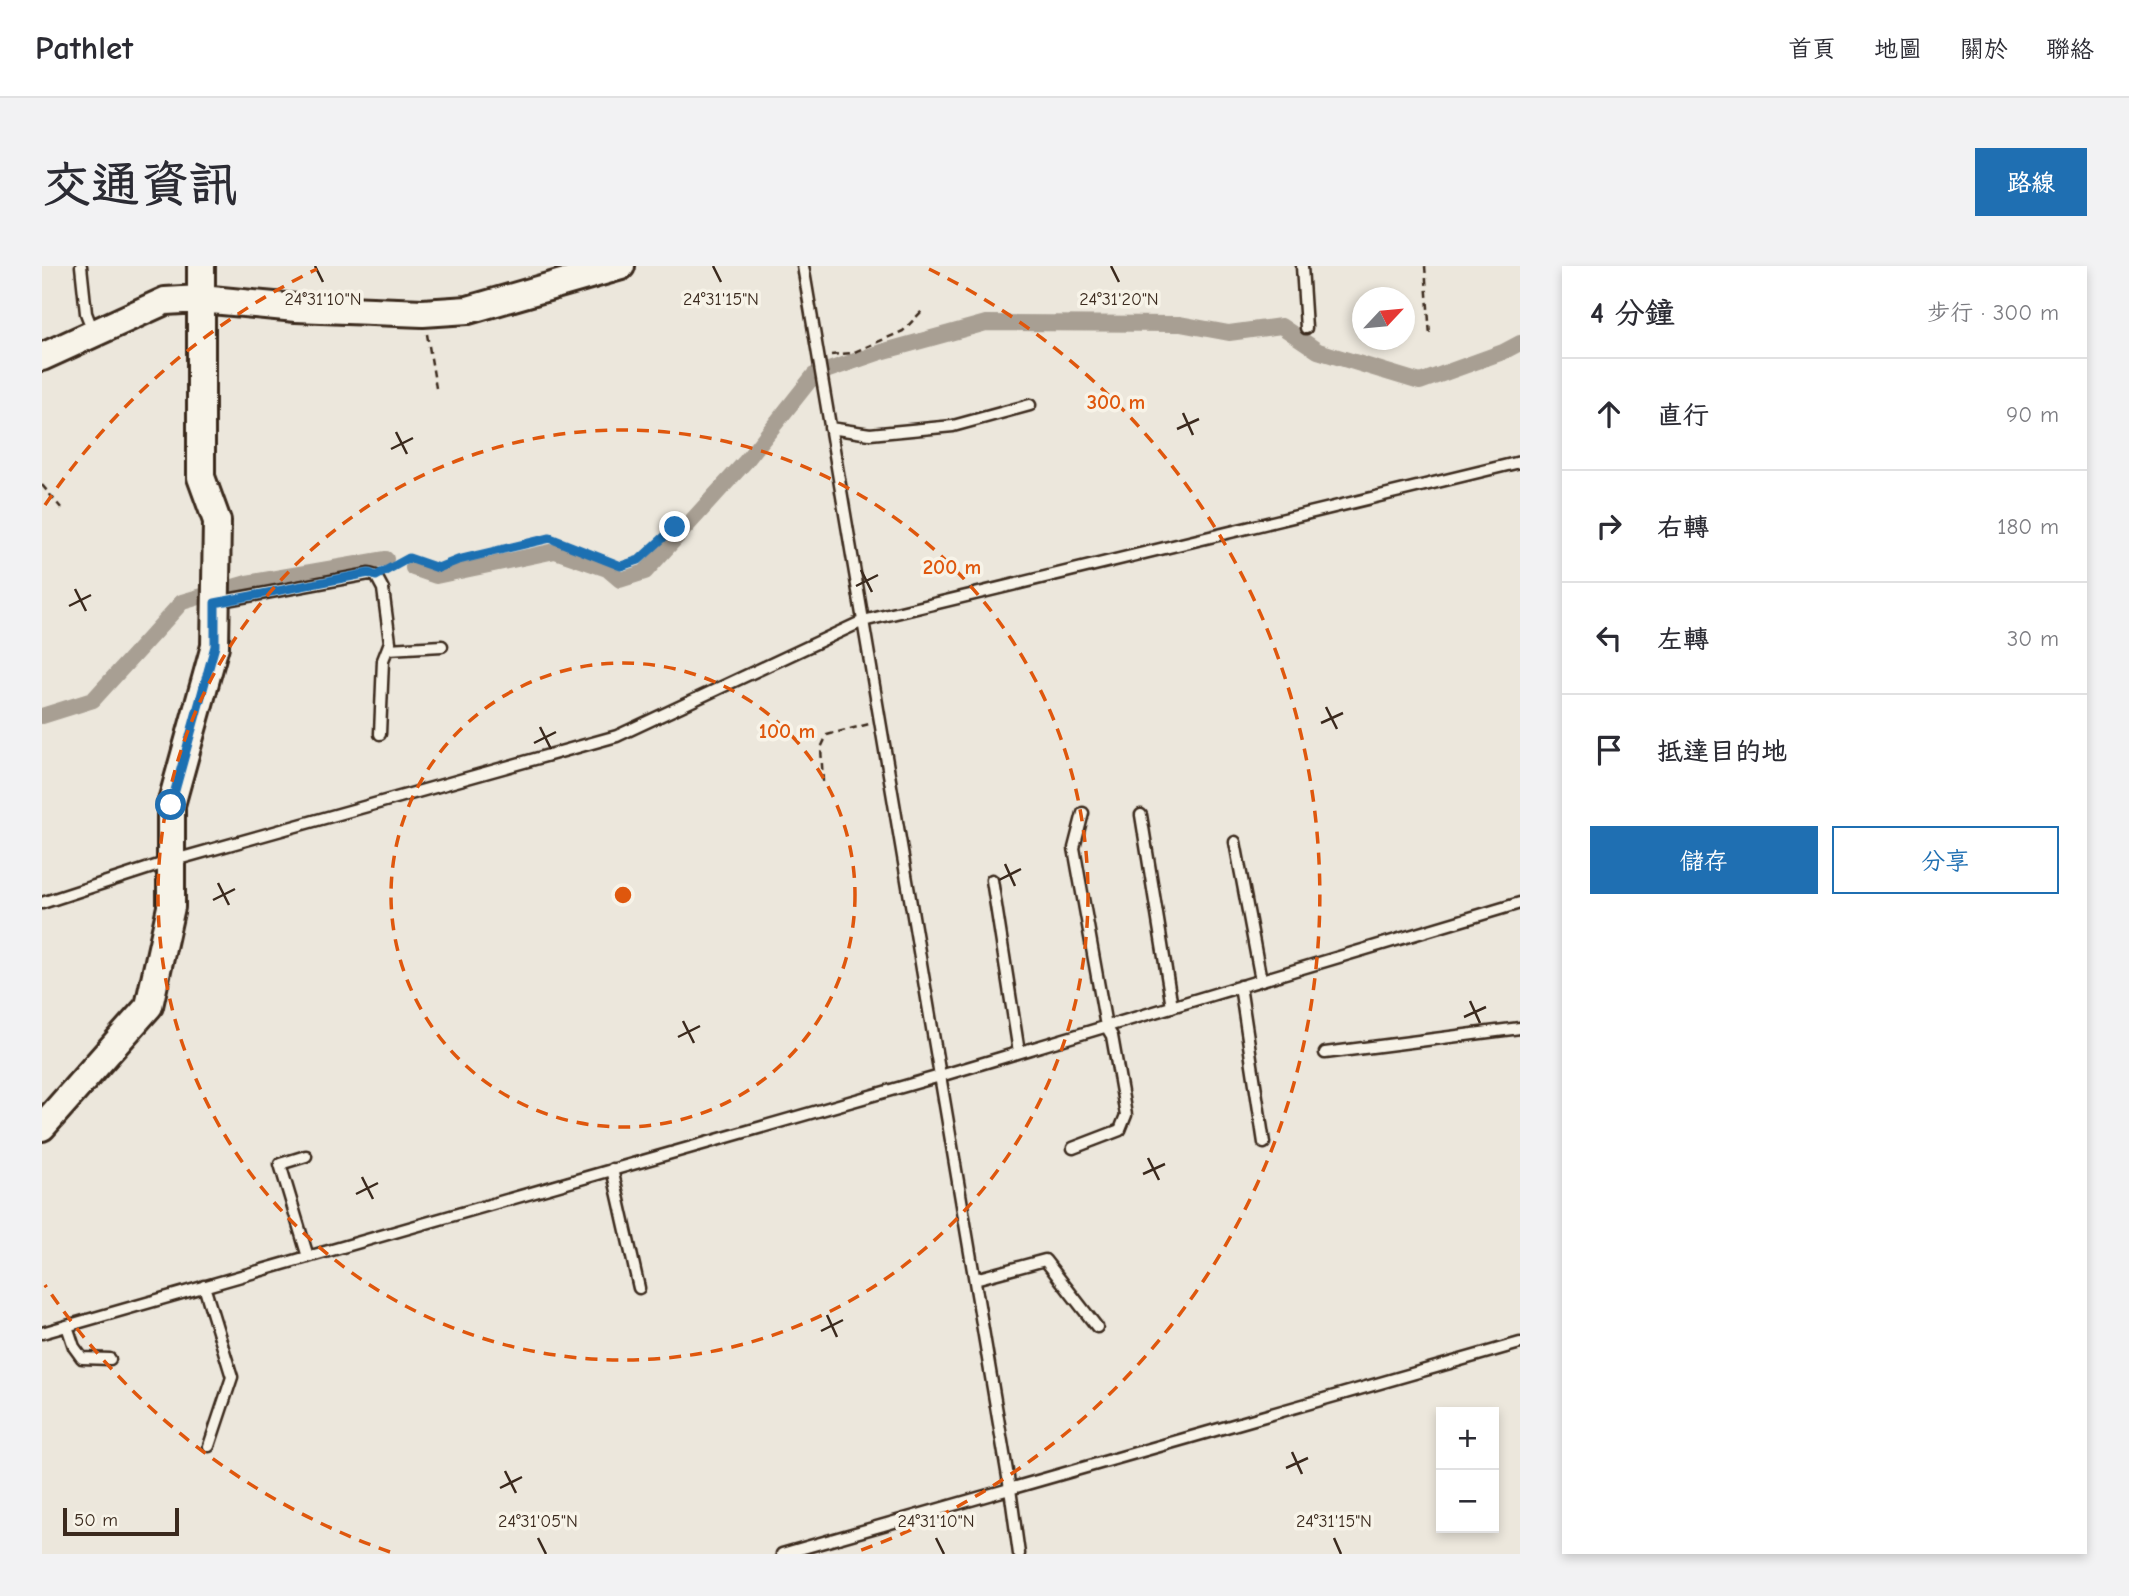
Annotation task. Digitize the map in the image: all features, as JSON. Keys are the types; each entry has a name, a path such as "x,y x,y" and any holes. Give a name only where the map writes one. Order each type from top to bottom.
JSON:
{"street":[{"path":"42,1127 149,1006 171,907 171,805 215,646 217,521 201,477 201,266"},
{"path":"42,357 165,301 201,299 296,308 423,313 468,310 621,266"}],"lane":[{"path":"81,266 86,313 94,335"},
{"path":"803,266 1019,1554"},
{"path":"1302,266 1306,328"},
{"path":"830,428 870,434 953,426 1030,405"},
{"path":"42,903 171,861 617,736 863,621 1520,462"},
{"path":"215,603 369,573 376,576 383,589 390,642 383,660 380,734"},
{"path":"388,649 442,646"},
{"path":"1073,1148 1120,1130 1126,1115 1112,1036 1106,1026 1074,848 1083,813"},
{"path":"1141,815 1172,1007"},
{"path":"1235,842 1261,980"},
{"path":"992,880 1019,1052"},
{"path":"42,1334 940,1076 1520,903"},
{"path":"1240,986 1264,1143"},
{"path":"1325,1054 1520,1028"},
{"path":"306,1156 280,1164 308,1256"},
{"path":"612,1170 639,1288"},
{"path":"975,1279 1045,1260 1097,1327"},
{"path":"204,1286 232,1377 209,1446"},
{"path":"67,1326 74,1347 82,1358 110,1359"},
{"path":"782,1554 1520,1343"}],"path":[{"path":"1425,266 1430,336"},
{"path":"817,356 852,353 903,331 923,310"},
{"path":"423,313 436,388"},
{"path":"42,485 62,509"},
{"path":"376,576 409,558 438,568 458,560 550,538 621,566 639,560 675,527"},
{"path":"823,782 821,747 827,735 880,721"}],"waterway":[{"path":"413,568 436,576 555,551 607,569 620,580 645,572 746,461 814,375 881,352 986,323 1180,324 1229,333 1281,326 1318,351 1420,382 1503,352 1520,343"},
{"path":"42,716 93,700 182,602 247,583 386,559"}],"route":[{"path":"171,805 215,646 215,603 369,573 376,576 409,558 438,568 458,560 550,538 621,566 639,560 675,527"}]}
